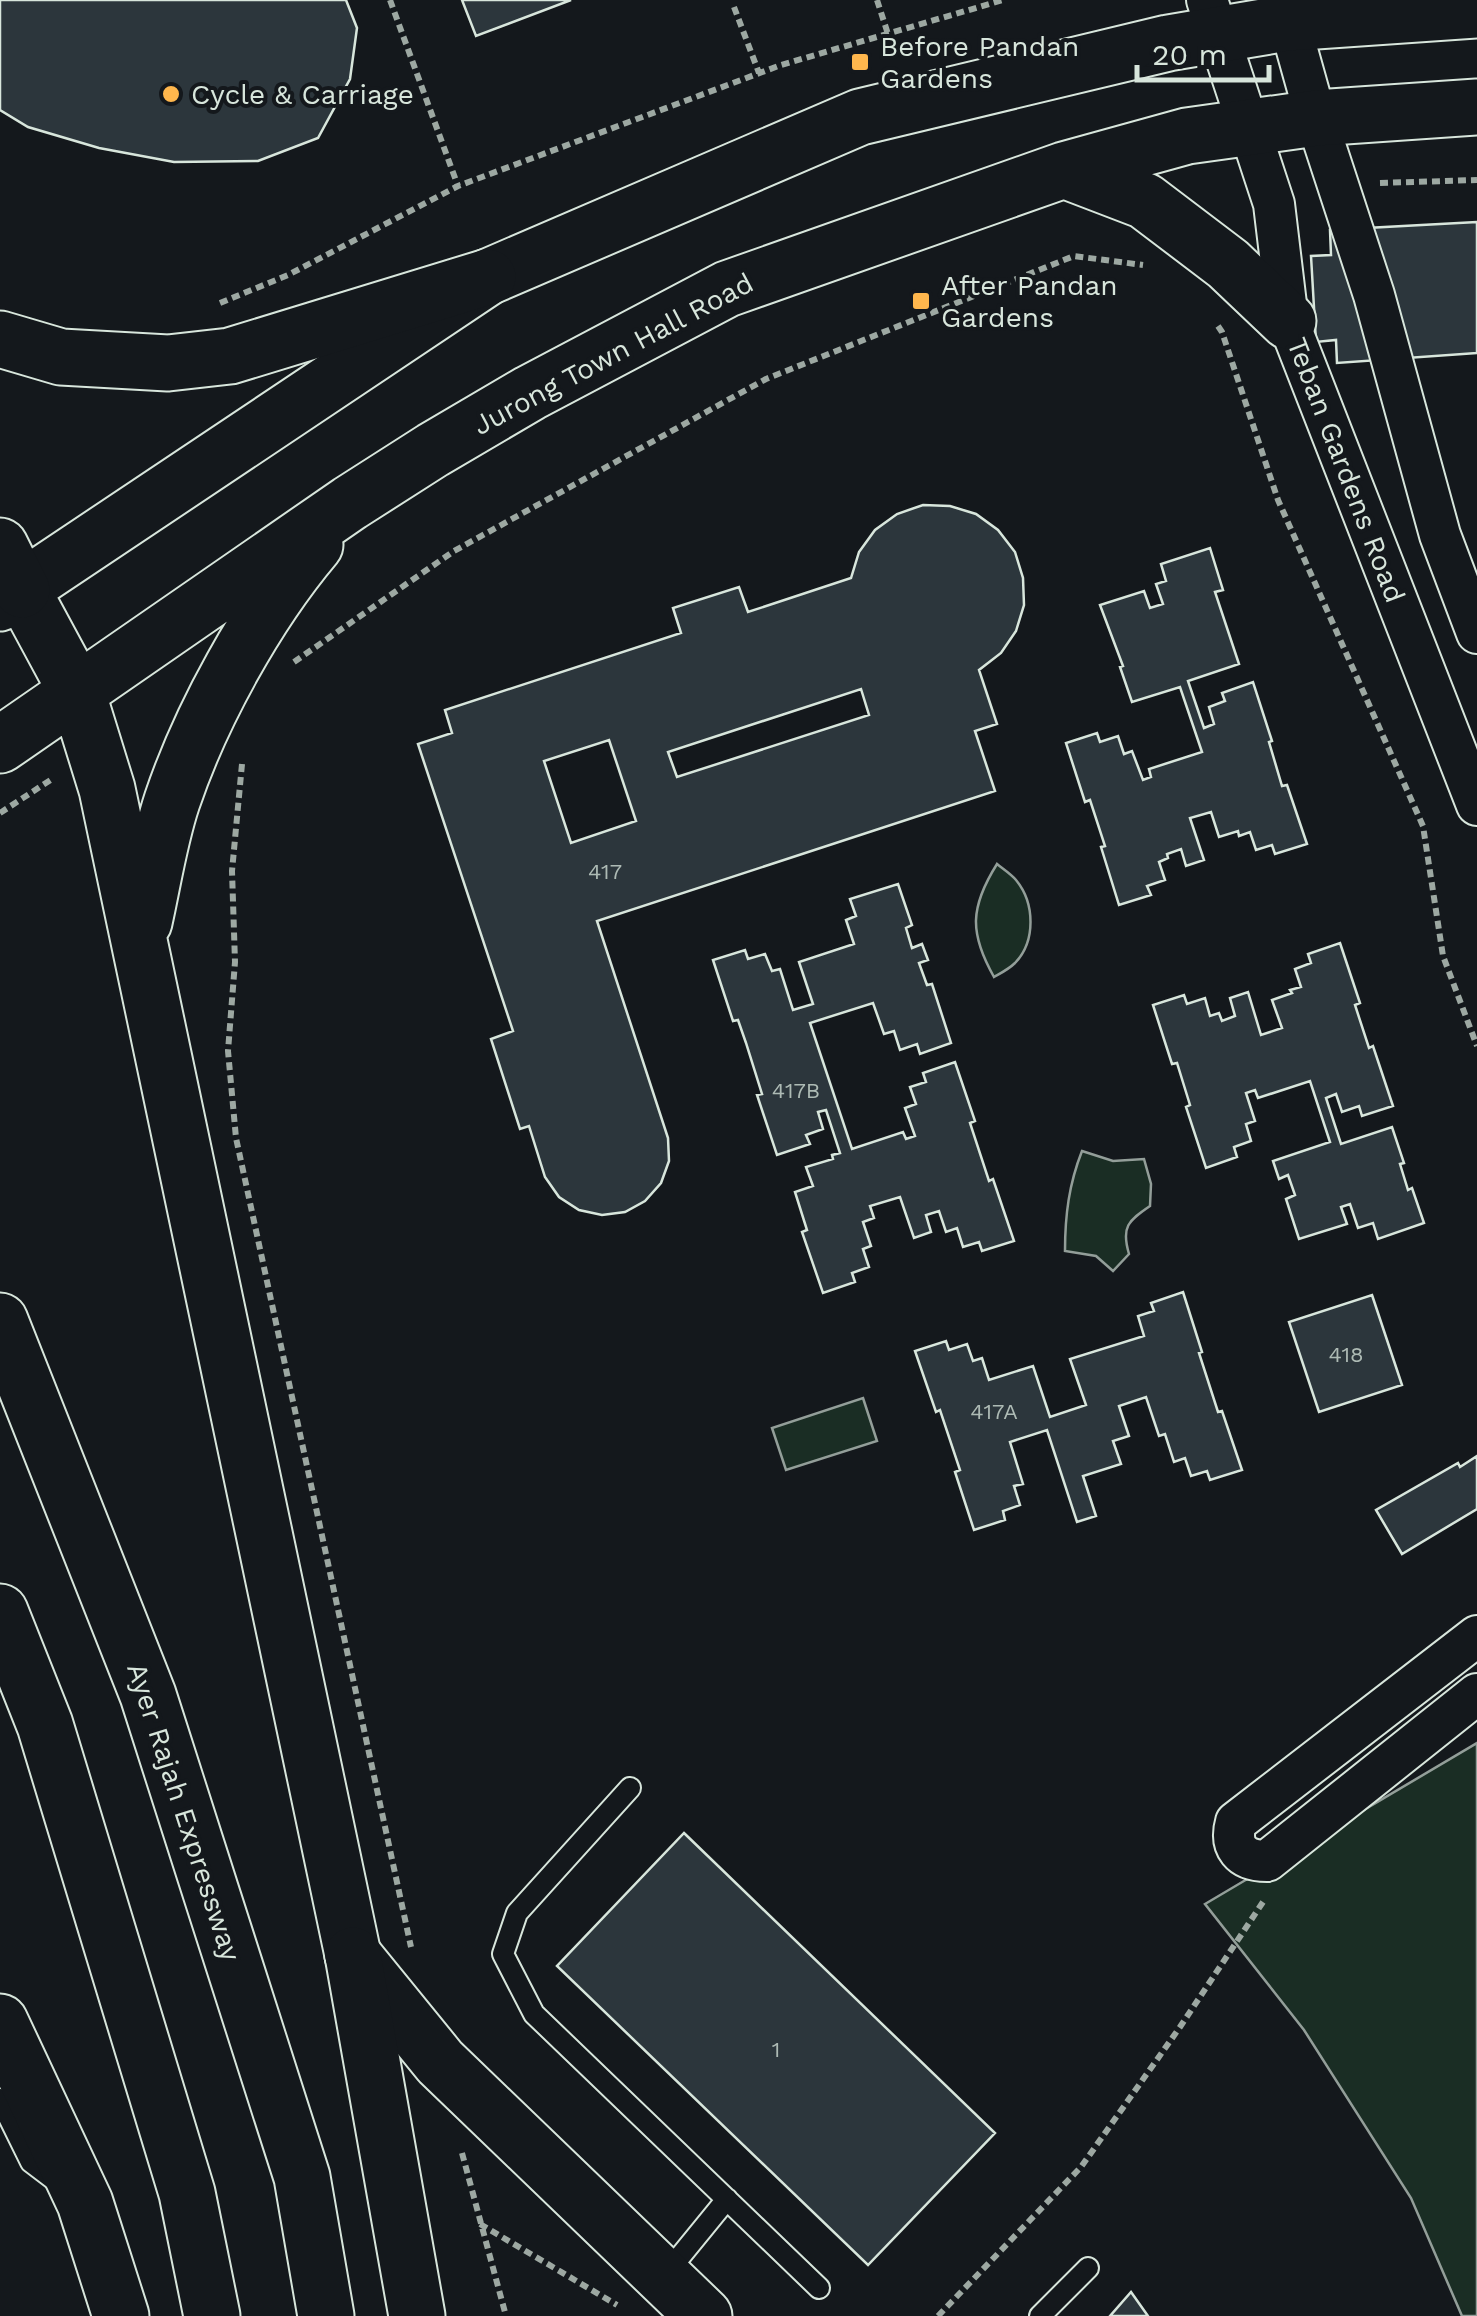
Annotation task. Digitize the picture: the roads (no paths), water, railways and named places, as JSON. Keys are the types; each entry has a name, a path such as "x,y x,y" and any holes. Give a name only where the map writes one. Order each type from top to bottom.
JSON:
{"main road":[{"path":"0,339 61,357 168,363 230,356 488,277 860,116 1168,44 1212,18 1285,11 1477,10"},
{"name":"Jurong Town Hall Road","path":"0,745 433,450 726,288 1064,170 1187,136 1316,118 1477,107"},
{"path":"1064,170 1145,201 1228,264 1288,321"},
{"path":"417,2316 353,1955 107,789 77,692 7,580 488,277"},
{"path":"140,940 171,804 196,738 273,601 350,504"},
{"name":"Ayer Rajah Expressway","path":"0,1321 148,1695 302,2177 326,2316"},
{"path":"0,1612 44,1725 187,2192 212,2316"},
{"path":"353,1955 440,2062 642,2292 704,2316"},
{"path":"0,2022 85,2203 121,2316"}],"street":[{"path":"1285,11 1374,295 1440,536 1477,633"},
{"name":"Teban Gardens Road","path":"1212,18 1274,204 1288,321 1477,805"},
{"path":"1477,1636 1236,1822 1232,1834 1238,1851 1252,1861 1267,1861 1477,1694"}],"lane":[{"path":"630,1788 517,1913 504,1954 534,2014 820,2288"},
{"path":"0,2099 32,2162 85,2203"},
{"path":"642,2292 728,2199"},
{"path":"1040,2316 1088,2268"}],"place":[{"name":"Before Pandan Gardens","path":"860,62"},
{"name":"Cycle & Carriage","path":"171,94"},
{"name":"After Pandan Gardens","path":"921,301"}]}
